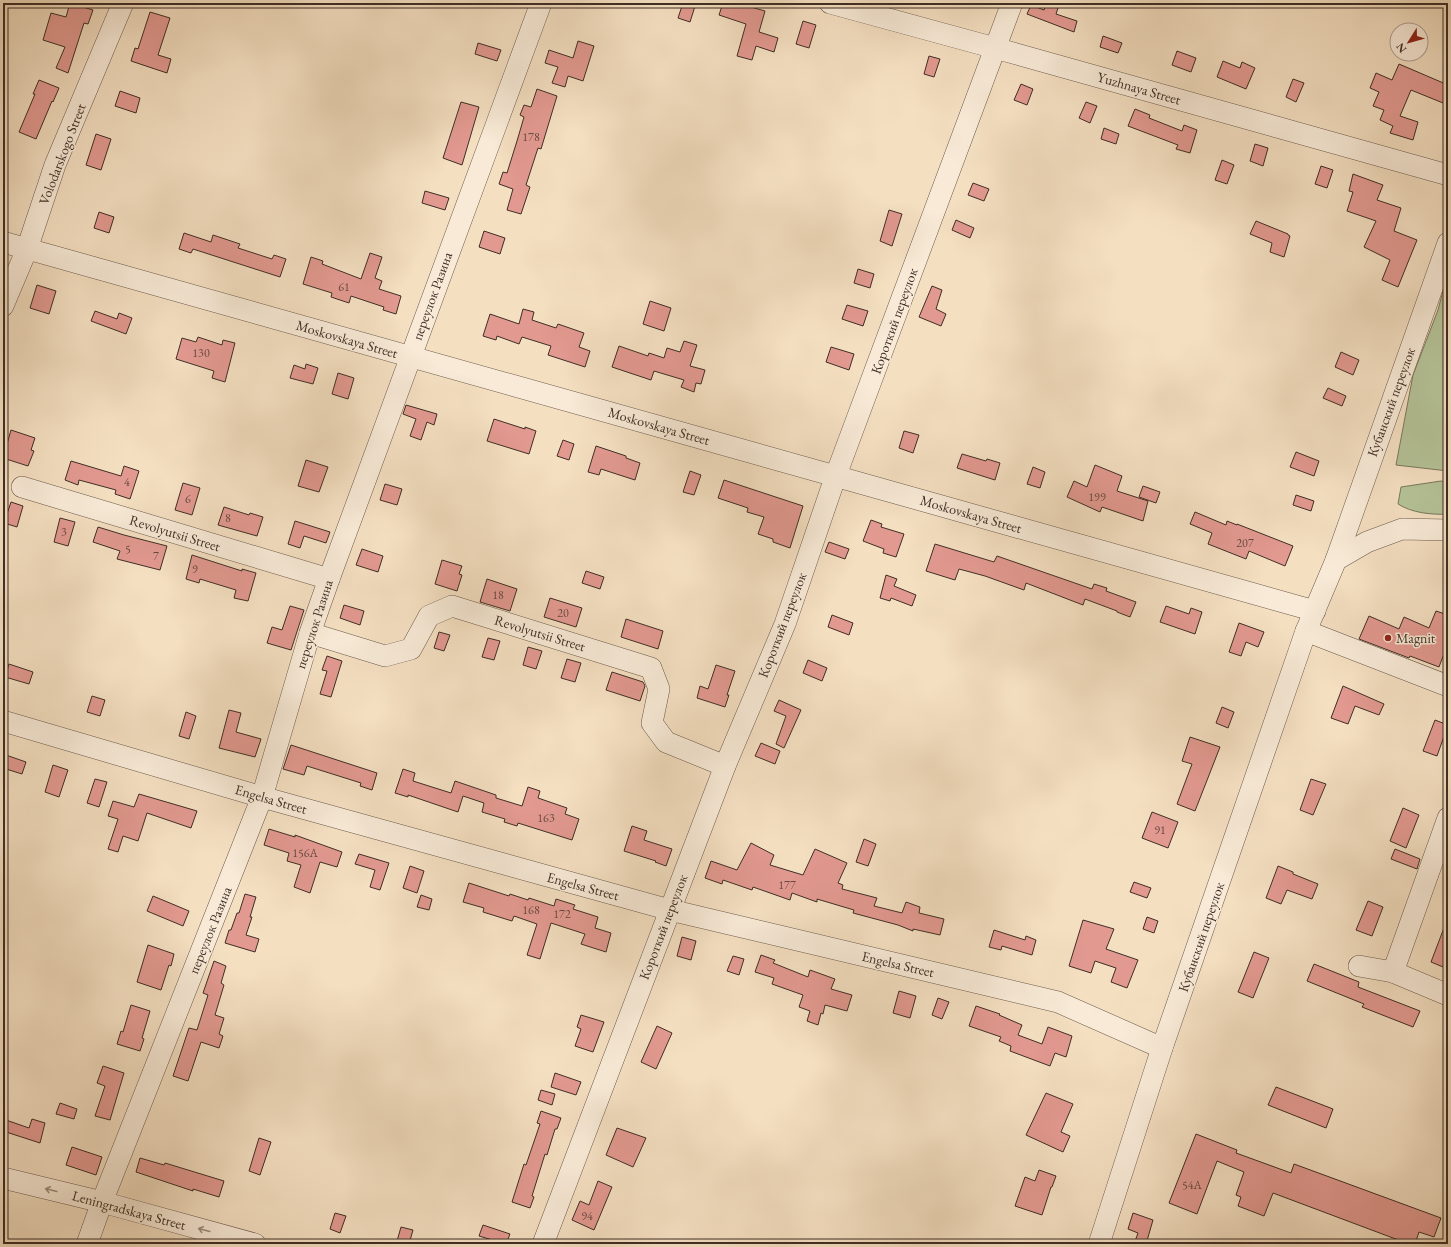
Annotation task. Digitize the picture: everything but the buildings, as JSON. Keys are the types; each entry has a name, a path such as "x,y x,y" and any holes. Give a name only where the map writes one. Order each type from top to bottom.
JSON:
{"street":[{"name":"Volodarskogo Street","path":"3,306 26,249 55,165 124,3"},
{"name":"переулок Разина","path":"87,1244 102,1202 262,798 310,633 329,578 541,3"},
{"name":"Yuzhnaya Street","path":"830,3 1448,175"},
{"name":"Короткий переулок","path":"543,1244 725,766 784,624 836,475 1012,3"},
{"name":"Moskovskaya Street","path":"3,242 836,475 1315,611"},
{"name":"Кубанский переулок","path":"1099,1244 1162,1048 1306,631 1336,560 1448,243"},
{"name":"Revolyutsii Street","path":"22,487 329,578"},
{"path":"1336,560 1367,542 1402,529 1448,530"},
{"name":"Revolyutsii Street","path":"310,633 385,656 411,649 429,616 452,606 651,668 659,689 652,723 666,742 725,766"},
{"path":"1306,631 1448,686"},
{"name":"Engelsa Street","path":"3,721 262,798 670,910 1058,1002 1162,1048"},
{"path":"1393,972 1448,818"},
{"path":"1359,966 1393,972 1448,994"},
{"name":"Leningradskaya Street","path":"3,1178 102,1202 255,1244"}],"green space":[{"path":"1448,272 1448,471 1396,465 1413,375 1438,310"},
{"path":"1441,481 1448,483 1448,514 1422,513 1409,510 1398,504 1401,487"}],"place":[{"name":"Magnit","path":"1388,638"}]}
